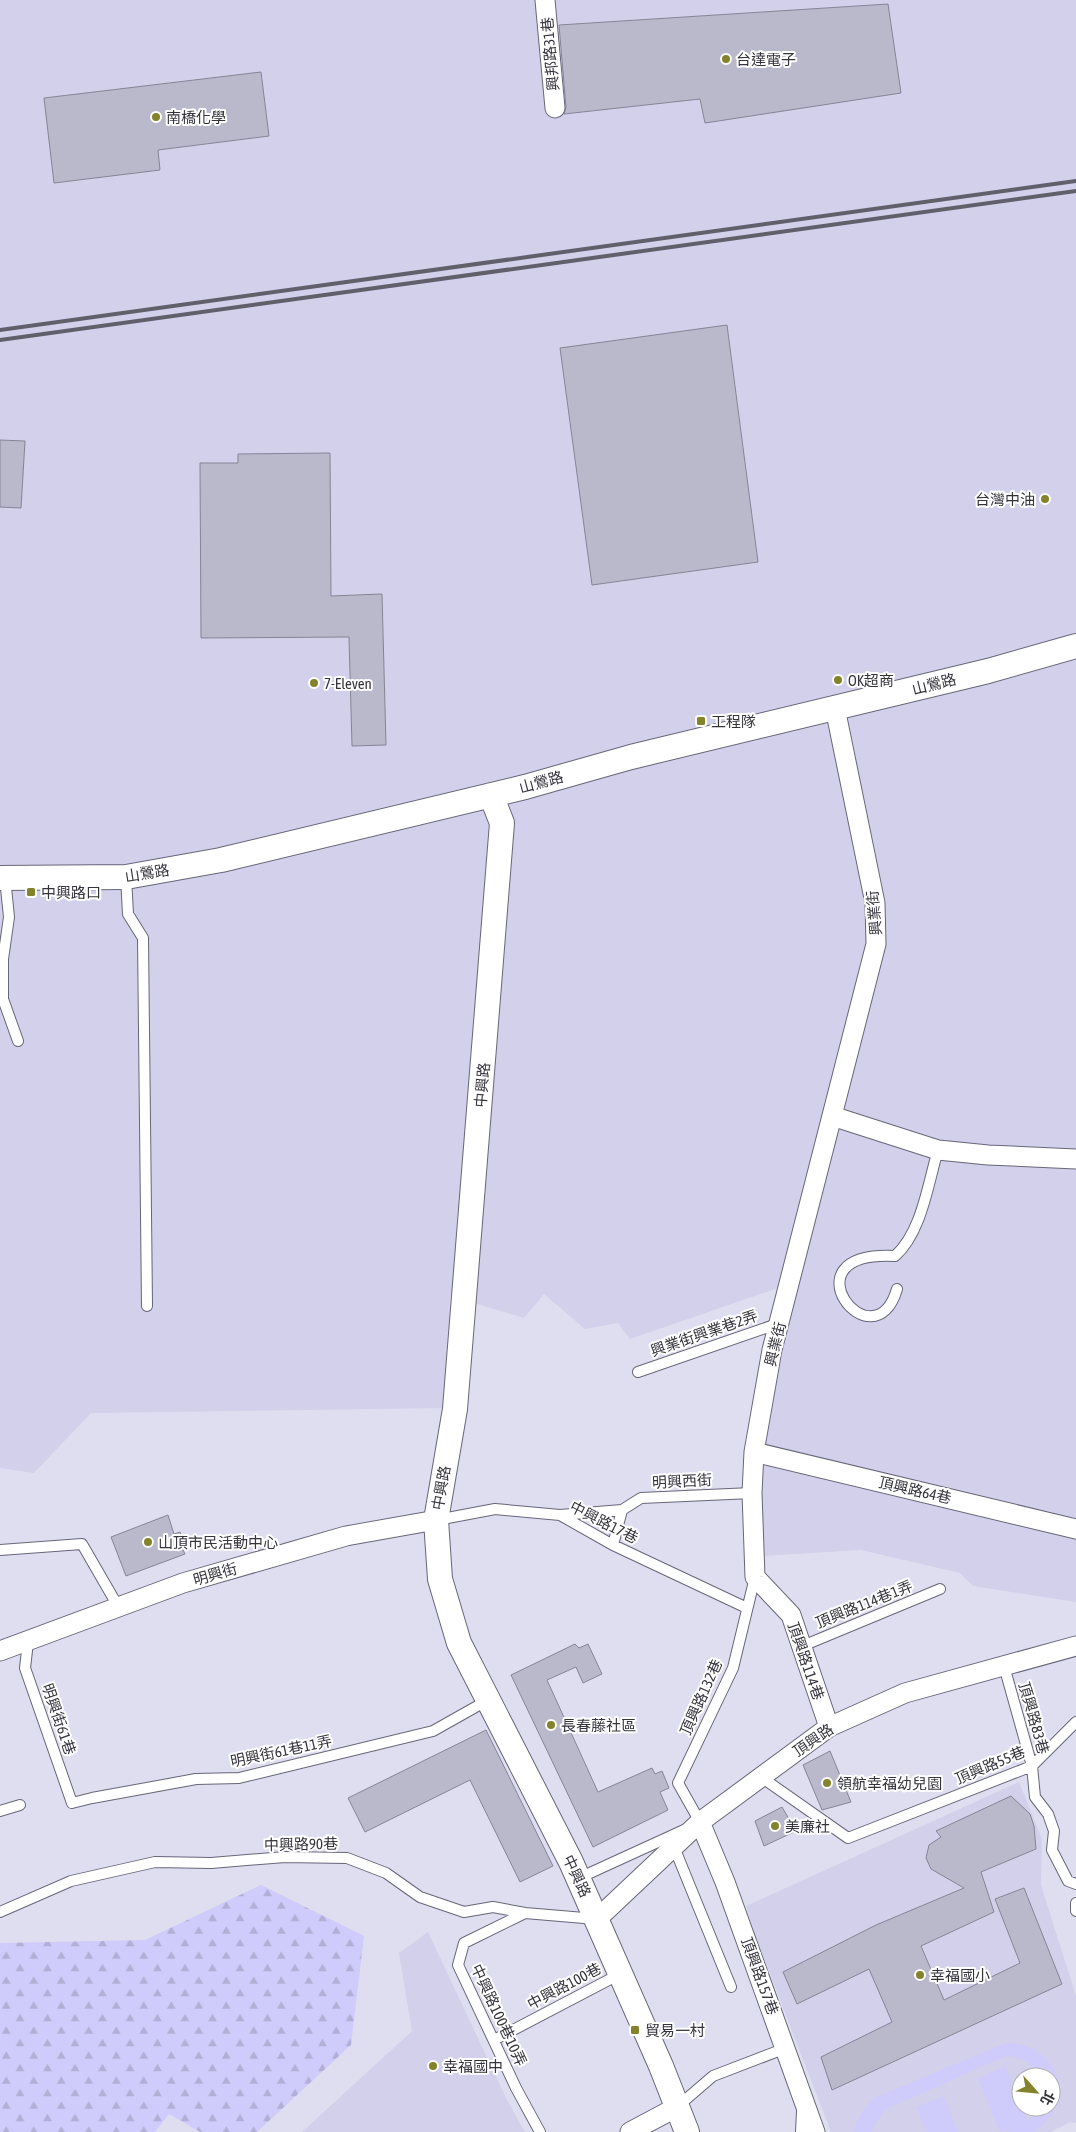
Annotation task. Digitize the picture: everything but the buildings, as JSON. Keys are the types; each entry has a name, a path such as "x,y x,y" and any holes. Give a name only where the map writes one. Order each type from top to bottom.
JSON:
{"street":[{"name":"興邦路31巷","path":"546,0 555,108"},
{"name":"山鶯路","path":"2,878 126,877 221,860 492,795 631,757 988,671 1076,646"},
{"name":"興業街","path":"755,1577 752,1492 754,1452 772,1350 876,944 875,903 835,708"},
{"name":"中興路","path":"492,795 502,823 455,1409 436,1520 442,1588 459,1643 579,1878 621,1973 686,2132"},
{"path":"832,1116 938,1150 988,1155 1076,1159"},
{"name":"頂興路64巷","path":"754,1452 1076,1529"},
{"name":"明興街","path":"0,1651 183,1584 346,1536 436,1520"},
{"name":"頂興路114巷","path":"755,1577 790,1615 829,1727"},
{"name":"頂興路","path":"597,1919 700,1822 829,1727 905,1693 1076,1646"},
{"name":"頂興路157巷","path":"700,1822 725,1882 815,2132"},
{"path":"630,2132 677,2107"}],"lane":[{"path":"126,877 128,914 143,938 146,1306"},
{"path":"2,878 9,917 3,959 3,999 18,1041"},
{"path":"897,1289 889,1304 878,1315 868,1316 856,1312 844,1302 838,1287 841,1275 854,1260 874,1254 895,1256 906,1246 920,1212 938,1150"},
{"name":"興業街興業巷2弄","path":"638,1372 780,1323"},
{"name":"明興西街","path":"622,1510 641,1498 752,1492"},
{"name":"中興路17巷","path":"436,1520 495,1509 560,1515 613,1545 747,1608"},
{"path":"560,1515 622,1510 613,1545"},
{"path":"0,1550 82,1544 119,1608"},
{"name":"頂興路132巷","path":"700,1822 678,1783 732,1668 755,1577"},
{"name":"頂興路114巷1弄","path":"800,1646 940,1589"},
{"name":"明興街61巷","path":"28,1642 25,1668 72,1803"},
{"name":"頂興路83巷","path":"1004,1666 1032,1766 1035,1797 1048,1814 1054,1831 1052,1850 1068,1881 1076,1884"},
{"name":"明興街61巷11弄","path":"72,1803 196,1778 239,1778 433,1731 488,1700"},
{"name":"頂興路55巷","path":"761,1777 848,1838 1032,1766 1076,1722"},
{"path":"0,1811 20,1805"},
{"path":"579,1878 700,1822"},
{"path":"674,1847 731,1987"},
{"name":"中興路90巷","path":"0,1912 71,1881 155,1862 211,1863 285,1857 347,1858 386,1873 420,1897 464,1912 494,1907 524,1914 597,1919"},
{"path":"1076,1903 1076,1911"},
{"name":"中興路100巷10弄","path":"524,1914 464,1942 458,1965 540,2132"},
{"name":"中興路100巷","path":"494,2040 621,1973"},
{"path":"677,2107 713,2076 786,2048"},
{"path":"801,2132 802,2096"}],"shaded area":[{"path":"0,0 1076,0 1076,1602 973,1586 960,1573 861,1550 760,1556 759,1464 798,1281 630,1339 618,1323 585,1329 544,1294 524,1318 450,1296 448,1408 91,1413 34,1473 0,1468"},
{"name":"幸福國小","path":"1019,1782 1042,1839 1041,1885 1076,1996 1076,2123 1070,2122 1051,2132 831,2132 753,1930 746,1906"},
{"name":"幸福國中","path":"428,1932 507,2100 525,2132 302,2132 412,2031 399,1953"}],"green space":[{"path":"261,1885 364,1936 351,2045 257,2132 200,2132 169,2114 155,2132 0,2132 0,1943 145,1940"},
{"path":"1006,2043 1033,2049 1044,2057 1052,2067 1033,2067 1017,2058 1006,2056 886,2109 875,2123 872,2132 853,2132 861,2113 874,2098"},
{"path":"1005,2066 1011,2080 1011,2117 1026,2117 1028,2121 1031,2117 1050,2117 1033,2132 1006,2132 1012,2128 1000,2132 978,2078"},
{"path":"944,2096 958,2132 927,2132 916,2107"}],"railway":[{"path":"0,330 1076,181"},
{"path":"0,340 1076,191"}],"place":[{"name":"台達電子","path":"726,59"},
{"name":"南橋化學","path":"156,117"},
{"name":"台灣中油","path":"1045,499"},
{"name":"OK超商","path":"838,680"},
{"name":"7-Eleven","path":"314,683"},
{"name":"工程隊","path":"701,721"},
{"name":"中興路口","path":"31,892"},
{"name":"山頂市民活動中心","path":"148,1542"},
{"name":"長春藤社區","path":"551,1725"},
{"name":"領航幸福幼兒園","path":"827,1783"},
{"name":"美廉社","path":"775,1826"},
{"name":"幸福國小","path":"920,1975"},
{"name":"貿易一村","path":"635,2030"},
{"name":"幸福國中","path":"433,2066"}]}
